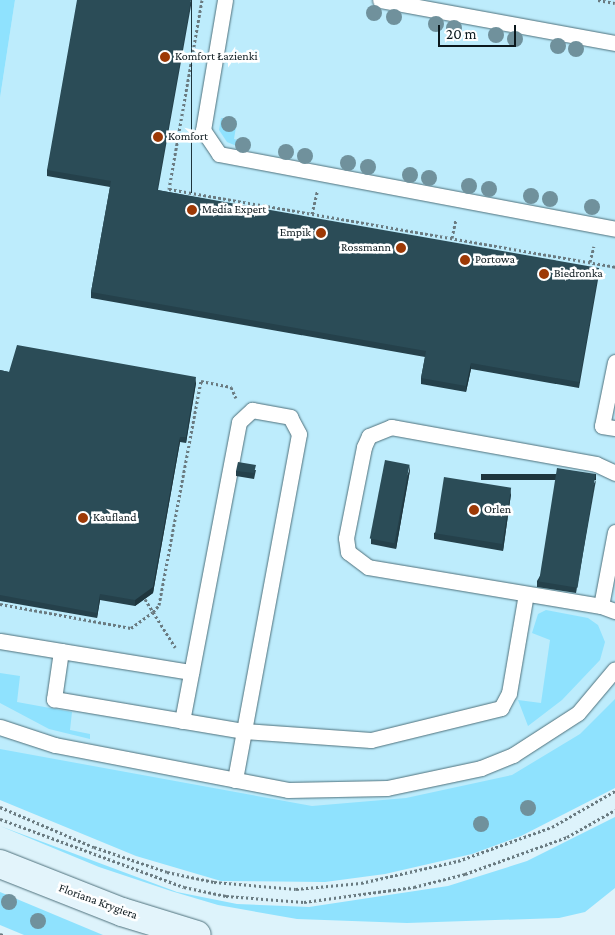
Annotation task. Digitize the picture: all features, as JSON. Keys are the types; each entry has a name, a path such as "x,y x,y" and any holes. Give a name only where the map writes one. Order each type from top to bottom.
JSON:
{"street":[{"name":"Floriana Krygiera","path":"0,864 122,912 197,935"},
{"name":"Floriana Krygiera","path":"0,874 29,892 138,935"}],"lane":[{"path":"226,0 203,130 220,154 615,229"},
{"path":"380,0 615,43"},
{"path":"609,427 615,362"},
{"path":"182,721 238,422 244,414 252,410 290,417 299,434 235,780"},
{"path":"615,473 596,464 392,427 369,436 346,538 354,560 368,567 608,609 615,532"},
{"path":"61,651 54,700 244,730 371,740 501,708 509,693 526,594"},
{"path":"0,640 191,672"},
{"path":"0,726 55,745 288,790 334,792 387,788 481,768 546,737 572,718 604,687 615,669"}],"path":[{"path":"598,0 615,3"},
{"path":"0,604 131,628 152,612 159,605 201,381 230,387 244,414"},
{"path":"144,599 191,672"},
{"path":"0,807 94,847 167,872 214,882 296,889 361,883 458,862 552,827 615,791"},
{"path":"0,819 184,887 226,896 304,902 404,889 465,874 567,837 615,810"}],"shaded area":[{"path":"0,0 15,0 0,98"},
{"path":"15,0 615,0 615,731 518,780 401,815 0,779 0,98"},
{"path":"221,118 237,121 234,139 251,145 244,149 227,142 219,130"},
{"path":"546,610 588,618 598,625 605,642 600,660 562,700 528,726 518,700 541,703 550,640 532,633 538,614"},
{"path":"0,673 20,676 17,702 72,712 70,730 90,734 90,739 49,729 0,703"},
{"path":"615,699 615,788 521,836 472,854 385,874 325,882 221,881 136,856 0,800 0,749 312,806 406,798 512,775 580,734"},
{"path":"615,817 615,888 585,912 559,918 407,923 297,919 218,905 171,891 99,867 0,826 177,892 237,904 309,907 448,886 527,861"},
{"path":"0,892 103,935 24,935 0,925"}],"building":[{"path":"77,0 191,0 157,190 599,268 579,382 471,363 466,386 421,378 426,351 91,292 111,181 47,170"},
{"name":"Kaufland","path":"17,345 196,377 186,437 180,437 153,587 135,600 100,594 97,613 0,595 0,370 9,372"},
{"path":"385,460 410,465 394,543 370,539"},
{"path":"238,462 256,465 254,473 236,471"},
{"path":"557,468 596,474 578,588 539,582"},
{"name":"Orlen","path":"444,477 511,488 502,544 435,533"}],"place":[{"name":"Komfort Łazienki","path":"165,57"},
{"name":"Komfort","path":"158,137"},
{"name":"Media Expert","path":"192,210"},
{"name":"Empik","path":"321,233"},
{"name":"Rossmann","path":"401,248"},
{"name":"Portowa","path":"465,260"},
{"name":"Biedronka","path":"544,274"},
{"name":"Orlen","path":"474,510"},
{"name":"Kaufland","path":"83,518"}]}
